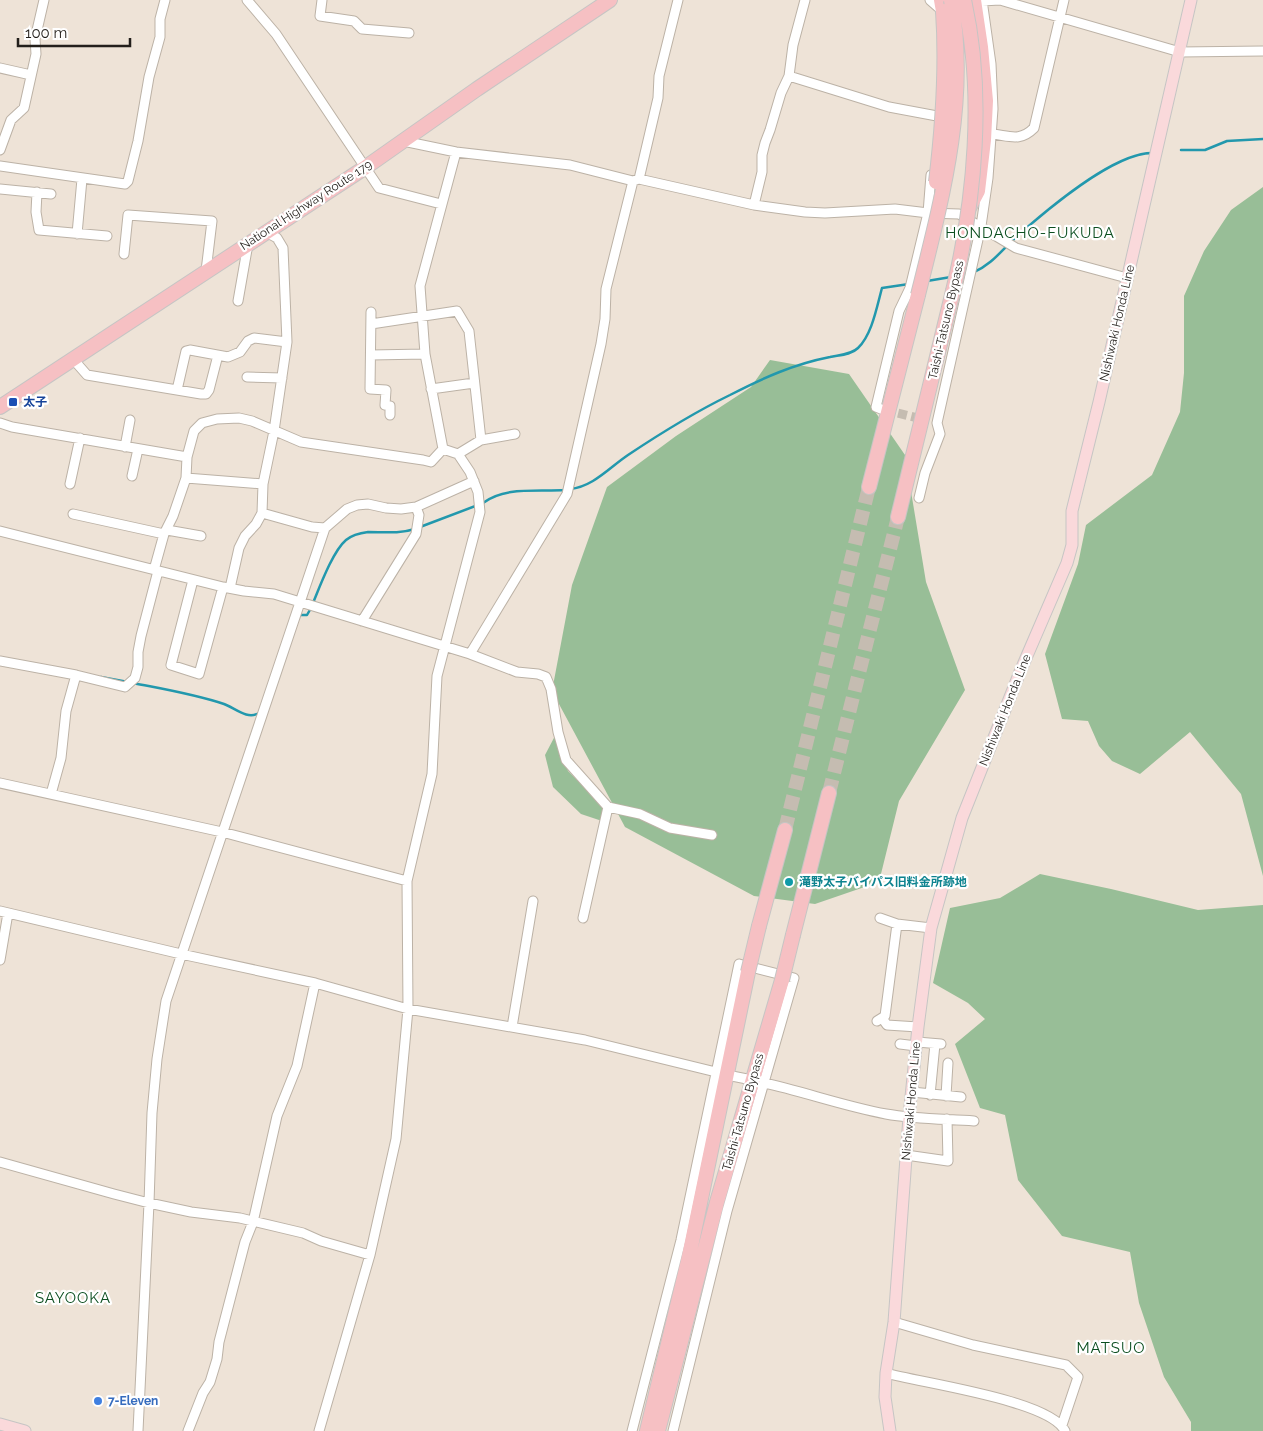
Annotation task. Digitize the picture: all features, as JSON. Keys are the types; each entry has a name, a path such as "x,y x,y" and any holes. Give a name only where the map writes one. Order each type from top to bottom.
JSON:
{"highway":[{"name":"National Highway Route 179","path":"0,407 366,167 477,89 610,0"},
{"name":"Taishi-Tatsuno Bypass","path":"898,517 961,258 973,160 974,85 972,48 975,1"},
{"path":"868,487 928,255 945,87 946,49 942,4"},
{"name":"Taishi-Tatsuno Bypass","path":"647,1431 782,980 829,793"},
{"name":"Taishi-Tatsuno Bypass","path":"658,1431 678,1332 676,1310 688,1261 748,972 785,830"},
{"path":"638,1431 678,1332"},
{"path":"668,1431 678,1332"}],"main road":[{"name":"Nishiwaki Honda Line","path":"890,1431 884,1397 894,1322 916,1044 931,928 962,818 1020,672 1067,562 1072,545 1072,512 1191,0"},
{"path":"0,1424 25,1431"}],"street":[{"path":"0,150 10,120 24,108 36,54 35,39 44,0"},
{"path":"0,166 82,179 125,184 128,181 140,132 149,77 160,37 161,13 165,0"},
{"path":"247,0 276,34 379,188 441,204"},
{"path":"322,0 320,16 354,21 362,29 409,33"},
{"path":"470,654 568,494 601,344 605,319 606,289 658,98 658,76 678,0"},
{"path":"754,205 762,172 762,155 765,143 781,93 789,76 793,45 806,0"},
{"path":"878,408 899,311 910,288 928,213 937,116 942,4 930,0"},
{"path":"919,498 925,473 940,434 933,422 981,226 988,178 993,109 991,64 975,1 1000,0 1180,52 1263,52"},
{"path":"992,134 1021,138 1028,135 1034,128 1064,0"},
{"path":"0,68 32,75"},
{"path":"789,76 889,107 937,116"},
{"path":"403,141 456,152 570,165 754,205 825,213 895,209 959,214 1016,248 1127,278"},
{"path":"443,449 425,354 420,286 456,152"},
{"path":"77,234 82,179"},
{"path":"0,189 51,194"},
{"path":"37,192 36,212 39,230 107,236"},
{"path":"124,254 128,215 212,221 206,271"},
{"path":"193,580 171,665 199,674 239,548 245,536 256,524 262,513 263,484 274,431 287,342 283,248 277,238 266,232"},
{"path":"238,300 248,244"},
{"path":"370,312 372,324 370,389 386,390 386,405 390,406 390,415"},
{"path":"372,324 457,312 468,331 481,440"},
{"path":"177,390 186,351 190,350 228,357 236,354 244,348 248,341 254,338 287,342"},
{"path":"371,355 425,354"},
{"path":"73,359 87,375 206,394 209,390 218,355"},
{"path":"247,377 282,378"},
{"path":"432,389 474,383"},
{"path":"0,661 76,675 125,687 135,678 141,636 166,532 186,478 187,457 194,431 202,423 217,419 239,418 252,421 301,442 431,462 443,449"},
{"path":"125,447 130,420"},
{"path":"0,423 12,427 187,457"},
{"path":"458,454 481,440 514,434"},
{"path":"70,484 80,438"},
{"path":"132,476 138,449"},
{"path":"319,1431 370,1255 396,1139 408,1009 407,881 432,774 437,676 479,519 480,502 474,481 458,454 443,449"},
{"path":"186,478 263,484"},
{"path":"138,1431 152,1113 157,1059 166,1001 325,528 347,509 357,505 368,504 401,509 416,507 474,481"},
{"path":"362,621 416,534 419,515 416,507"},
{"path":"262,513 312,527 325,528"},
{"path":"73,514 166,532 201,536"},
{"path":"0,531 227,588 274,594 470,654 517,672 538,674 546,677 551,689 558,732 566,760 608,807 640,814 670,828 712,835"},
{"path":"51,794 61,758 66,711 76,675"},
{"path":"0,783 222,832 407,881"},
{"path":"583,918 608,807"},
{"path":"512,1027 533,901"},
{"path":"0,960 4,912 181,954 315,983 408,1009 585,1040 718,1072"},
{"path":"880,918 897,924 931,928"},
{"path":"897,924 885,1016 880,1020 887,1025 918,1027"},
{"path":"632,1431 681,1240 718,1072 739,964 794,978 762,1082 727,1211 673,1431"},
{"path":"188,1431 203,1393 210,1382 217,1359 219,1342 236,1276 245,1242 253,1222 276,1116 297,1066 315,983"},
{"path":"900,1044 938,1044 930,1095"},
{"path":"946,1096 948,1063"},
{"path":"732,1076 747,1079"},
{"path":"762,1082 885,1114 974,1122"},
{"path":"912,1092 961,1097"},
{"path":"906,1155 948,1161 947,1119"},
{"path":"0,1162 149,1203 192,1212 240,1218 303,1233 321,1241 370,1255"},
{"path":"886,1373 975,1391 1003,1399 1040,1413 1063,1428 1078,1377 1066,1365 974,1345 894,1322"}],"green space":[{"path":"1263,187 1263,876 1241,794 1190,732 1140,774 1112,761 1099,746 1088,721 1062,719 1045,654 1078,564 1086,525 1152,475 1180,412 1184,373 1184,296 1204,251 1231,210"},
{"path":"770,360 849,374 905,455 926,582 965,690 899,801 879,882 815,904 754,896 625,827 552,691 572,585 607,487 676,436 751,387"},
{"path":"556,734 568,771 606,808 602,821 581,814 553,787 545,755"},
{"path":"1040,874 1198,910 1263,905 1263,1431 1191,1431 1191,1422 1164,1377 1139,1303 1130,1252 1062,1236 1018,1180 1005,1115 980,1108 955,1044 985,1019 968,1003 933,983 950,908 1000,898"}],"waterway":[{"path":"1181,150 1205,150 1227,141 1263,139"},
{"path":"974,272 991,262 1027,227 1080,185 1120,162 1138,155 1154,153"},
{"path":"927,281 951,277"},
{"path":"570,489 594,481 628,455 666,431 704,408 742,389 791,368 855,350 867,336 882,288 909,284"},
{"path":"483,503 501,494 511,492 565,490"},
{"path":"420,527 478,505"},
{"path":"313,603 336,552 348,538 356,534 368,532 397,532 415,529"},
{"path":"298,615 307,615 311,608"},
{"path":"101,677 128,682"},
{"path":"133,683 213,700 241,713 250,715 259,713"}],"tunnel":[{"path":"885,410 926,420"},
{"path":"785,830 869,487"},
{"path":"829,793 898,517"}],"place":[{"name":"太子","path":"13,402"},
{"name":"滝野太子バイパス旧料金所跡地","path":"789,882"},
{"name":"7-Eleven","path":"98,1401"}],"district":[{"name":"HONDACHO-FUKUDA","path":"1030,233"},
{"name":"SAYOOKA","path":"73,1298"},
{"name":"MATSUO","path":"1111,1348"}]}
